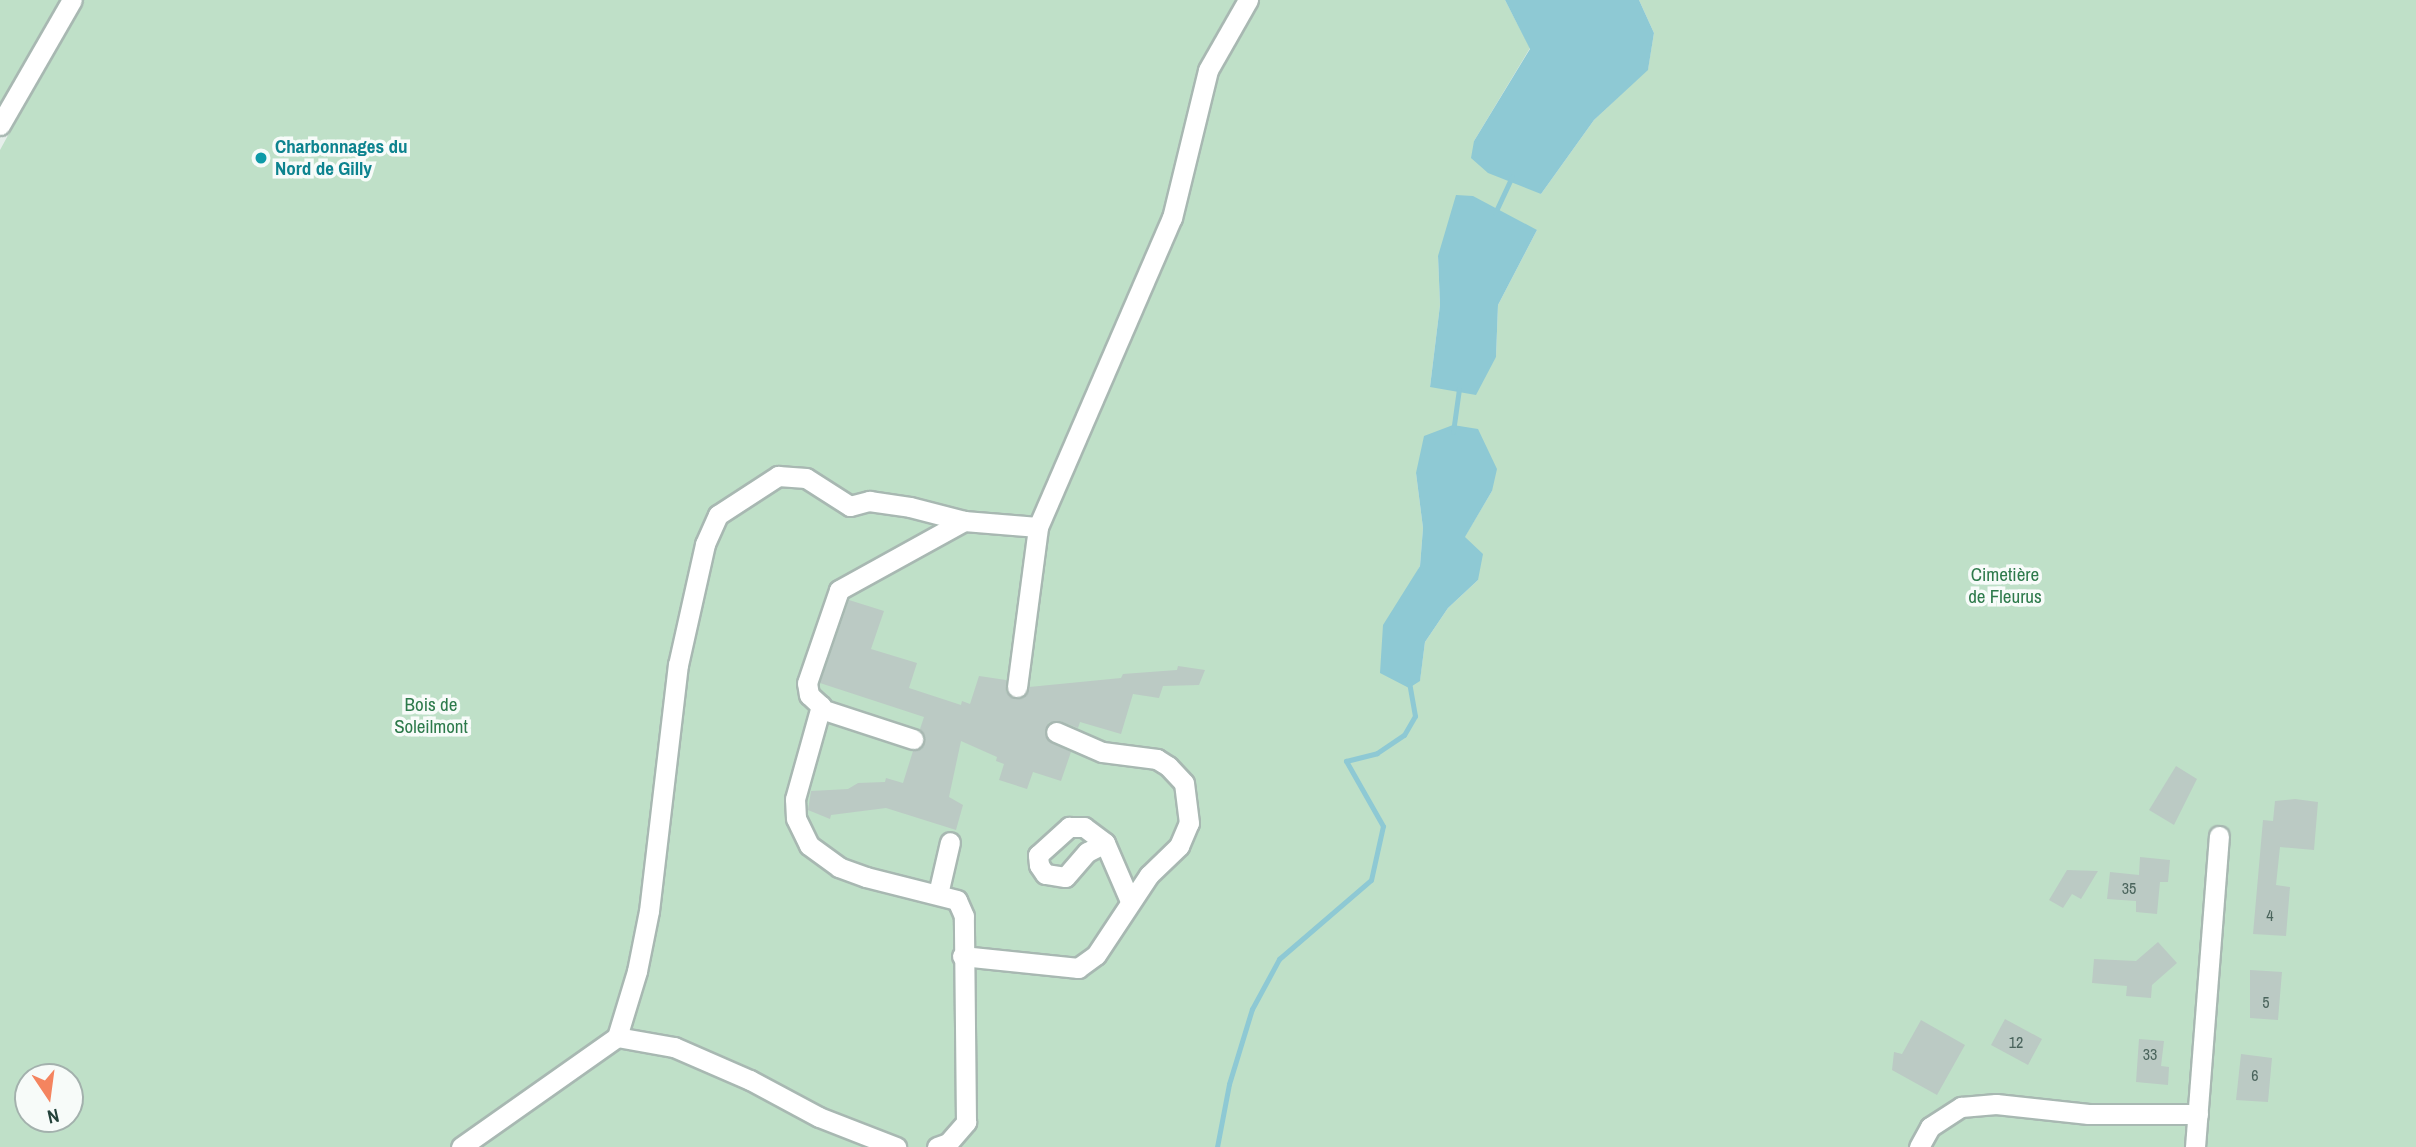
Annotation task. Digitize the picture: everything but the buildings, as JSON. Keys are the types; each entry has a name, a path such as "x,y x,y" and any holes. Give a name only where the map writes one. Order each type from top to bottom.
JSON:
{"street":[{"path":"0,125 72,0"},
{"path":"1017,687 1038,527 1172,218 1208,70 1248,0"},
{"path":"460,1147 617,1037 637,971 649,911 678,665 705,544 718,515 778,476 806,478 850,506 869,501 964,521 1038,527"},
{"path":"913,739 821,709 808,695 807,682 839,590 964,521"},
{"path":"821,709 795,799 796,818 809,845 839,867 866,877 957,900 964,916 962,956 966,1122 948,1143 937,1147"},
{"path":"962,956 1078,968 1096,955 1130,901 1179,846 1189,822 1184,783 1157,759 1102,752 1056,732"},
{"path":"2195,1147 2219,836"},
{"path":"938,894 950,842"},
{"path":"1105,843 1130,901"},
{"path":"617,1037 674,1047 750,1080 819,1117 896,1147"},
{"path":"1919,1147 1930,1127 1961,1107 1996,1104 2088,1114 2198,1114"}],"green space":[{"path":"0,0 62,0 0,109"},
{"name":"Bois de Soleilmont","path":"82,0 1505,0 1530,48 1474,141 1541,194 1594,120 1648,69 1654,33 1639,0 2416,0 2416,1147 0,1147 0,150","holes":["1537,230 1498,305 1496,357 1430,387 1440,305 1438,256","1416,473 1492,491 1464,538 1478,580 1448,608 1425,642 1420,680 1406,592 1420,566 1423,528"]}],"water":[{"path":"1505,0 1639,0 1654,33 1648,70 1594,120 1541,194 1488,173 1471,158 1474,141 1530,49"},
{"path":"1456,195 1473,196 1537,230 1498,305 1496,357 1476,395 1430,387 1440,305 1438,256"},
{"path":"1453,425 1478,429 1497,469 1492,491 1465,537 1483,554 1478,580 1448,608 1425,642 1420,681 1409,688 1380,673 1383,625 1420,566 1423,528 1416,473 1424,436"}],"waterway":[{"path":"1495,213 1512,177"},
{"path":"1453,432 1459,389"},
{"path":"1217,1147 1229,1084 1252,1009 1279,959 1371,880 1383,826 1346,761 1377,753 1404,735 1415,716 1409,683"}],"place":[{"name":"Charbonnages du Nord de Gilly","path":"261,158"}],"park label":[{"name":"Cimetière de Fleurus","path":"2005,586"}]}
